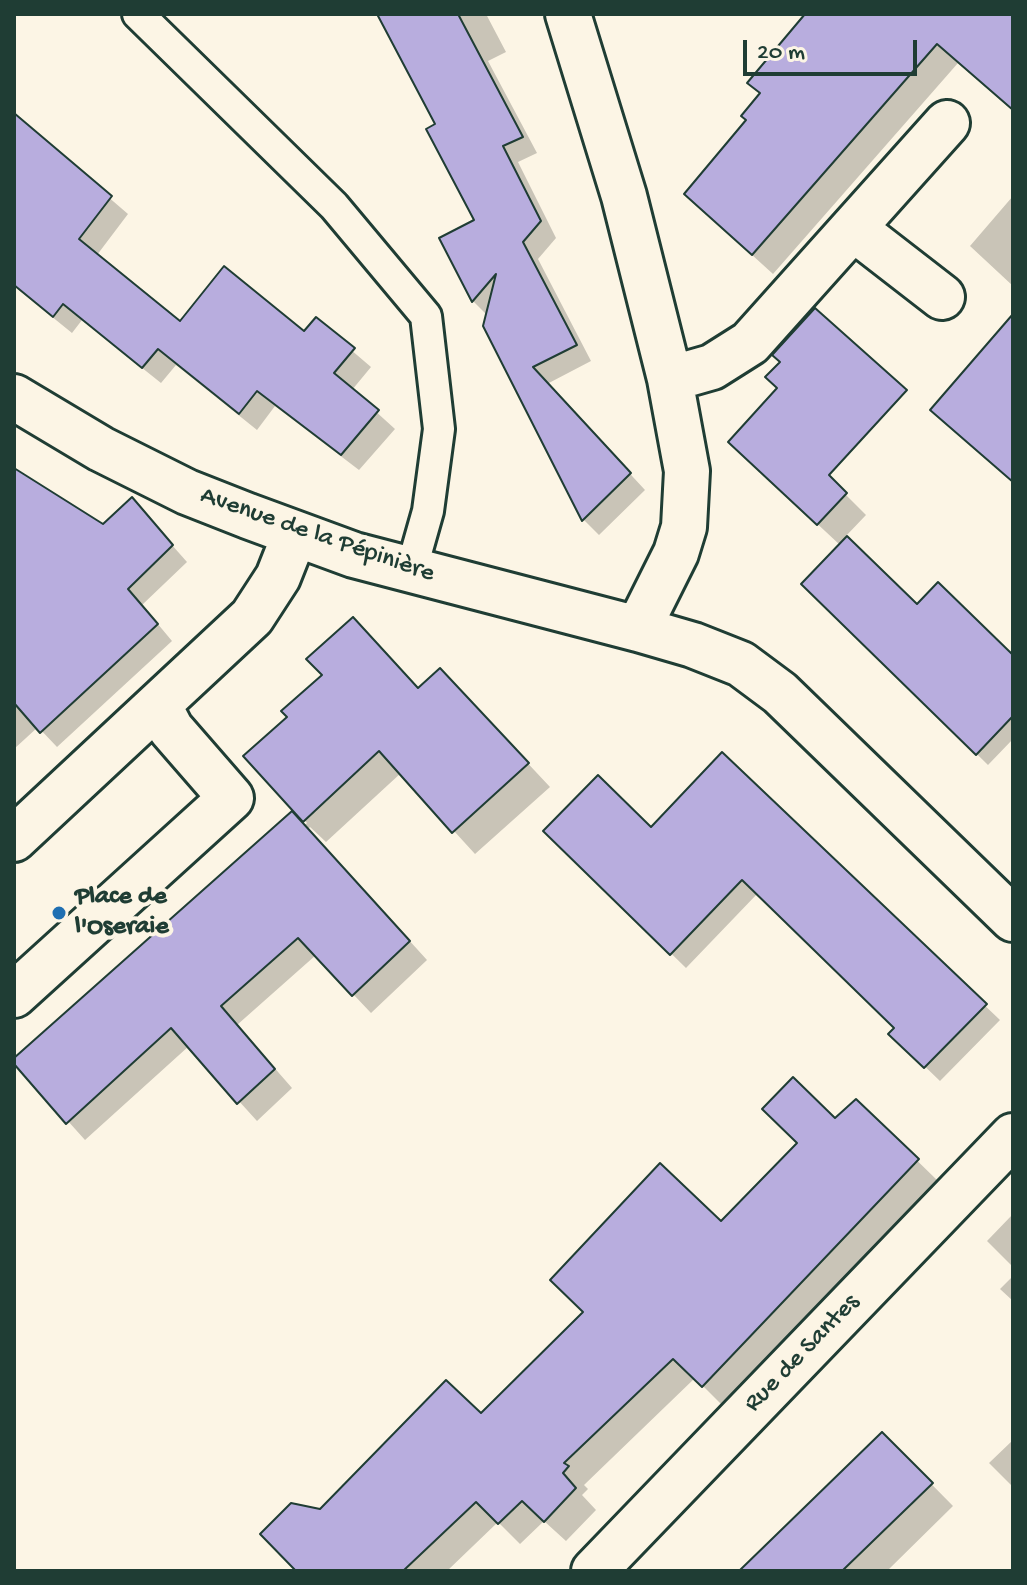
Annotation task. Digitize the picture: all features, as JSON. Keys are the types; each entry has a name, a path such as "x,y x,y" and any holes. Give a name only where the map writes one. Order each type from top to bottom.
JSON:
{"street":[{"path":"568,14 624,196 670,379 687,471 684,527 676,553 638,629"},
{"path":"670,379 712,367 750,343 947,123"},
{"path":"853,228 942,297"},
{"name":"Avenue de la Pépinière","path":"14,397 101,449 187,492 295,534 411,571 638,629 718,653 760,677 1013,919"},
{"path":"14,839 252,617 278,577 295,534"},
{"path":"14,995 231,798 171,729 159,706"},
{"name":"Rue de Santes","path":"594,1571 1013,1136"}],"lane":[{"path":"138,14 334,206 426,316 439,429 428,511 411,571"}],"building":[{"path":"377,14 458,14 523,137 503,146 541,221 523,242 577,345 533,367 631,473 582,521 483,326 496,274 472,302 439,238 474,220 426,129 435,124"},
{"path":"805,14 1013,14 1013,110 937,44 752,255 684,194 746,120 741,116 760,93 747,83"},
{"path":"14,113 112,196 79,239 180,321 224,266 304,331 316,317 355,348 334,373 379,410 341,455 257,391 239,414 158,349 142,368 63,304 53,317 14,285"},
{"path":"815,308 907,390 829,475 847,493 817,525 728,442 777,388 765,377 780,362 772,355"},
{"path":"1013,314 1013,482 930,410"},
{"path":"14,468 103,524 132,497 173,545 128,589 158,624 40,733 14,703"},
{"path":"847,536 917,604 938,582 1013,655 1013,716 976,755 801,584"},
{"path":"353,617 418,688 440,668 529,763 452,833 379,751 303,822 243,756 287,717 281,711 322,675 306,659"},
{"path":"722,752 987,1004 924,1068 888,1034 894,1028 742,880 670,955 543,831 598,775 651,827"},
{"path":"292,811 410,941 352,996 298,938 221,1006 275,1069 237,1104 171,1028 66,1124 14,1064 14,1058"},
{"path":"793,1077 835,1118 856,1099 919,1159 702,1387 673,1359 564,1463 569,1466 563,1473 576,1488 544,1522 522,1501 498,1524 476,1502 403,1571 296,1571 260,1534 291,1503 320,1509 446,1380 481,1413 583,1312 550,1280 660,1163 721,1221 797,1143 762,1109"},
{"path":"882,1432 933,1483 842,1571 739,1571"}],"place":[{"name":"Place de l'Oseraie","path":"59,913"}]}
